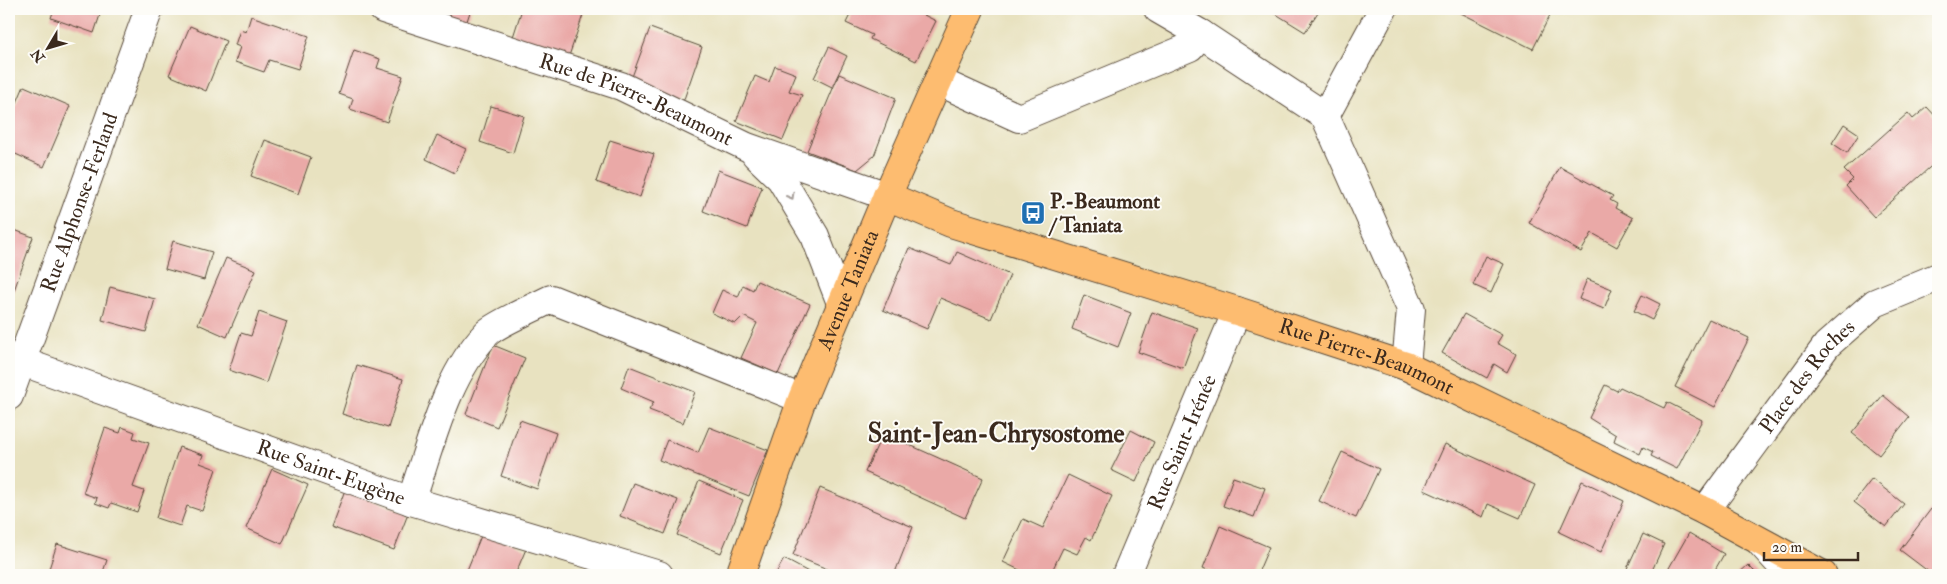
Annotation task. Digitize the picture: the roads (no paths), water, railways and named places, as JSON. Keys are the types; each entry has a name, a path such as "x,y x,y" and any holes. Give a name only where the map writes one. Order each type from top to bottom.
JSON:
{"main road":[{"name":"Avenue Taniata","path":"740,575 802,399 841,303 886,196 970,9"},
{"name":"Rue Pierre-Beaumont","path":"886,196 951,224 1237,310 1406,366 1705,512 1823,575"}],"street":[{"name":"Rue Alphonse-Ferland","path":"9,396 15,359 149,9"},
{"name":"Rue de Pierre-Beaumont","path":"383,9 622,86 747,147 886,196"},
{"path":"1158,9 1201,34 1325,116 1411,309 1406,366"},
{"path":"1325,116 1383,9"},
{"path":"938,81 1019,118 1190,48 1201,34"},
{"path":"747,147 781,179 815,236 841,303"},
{"name":"Place des Roches","path":"1705,512 1827,345 1875,303 1938,277"},
{"path":"411,501 447,398 465,364 488,332 551,298 802,399"},
{"name":"Rue Saint-Irénée","path":"1126,575 1237,310"},
{"name":"Rue Saint-Eugène","path":"15,359 411,501 659,575"},
{"path":"1758,540 1790,575"}],"place":[{"name":"P.-Beaumont / Taniata","path":"1033,213"}],"district":[{"name":"Saint-Jean-Chrysostome","path":"996,433"}]}
